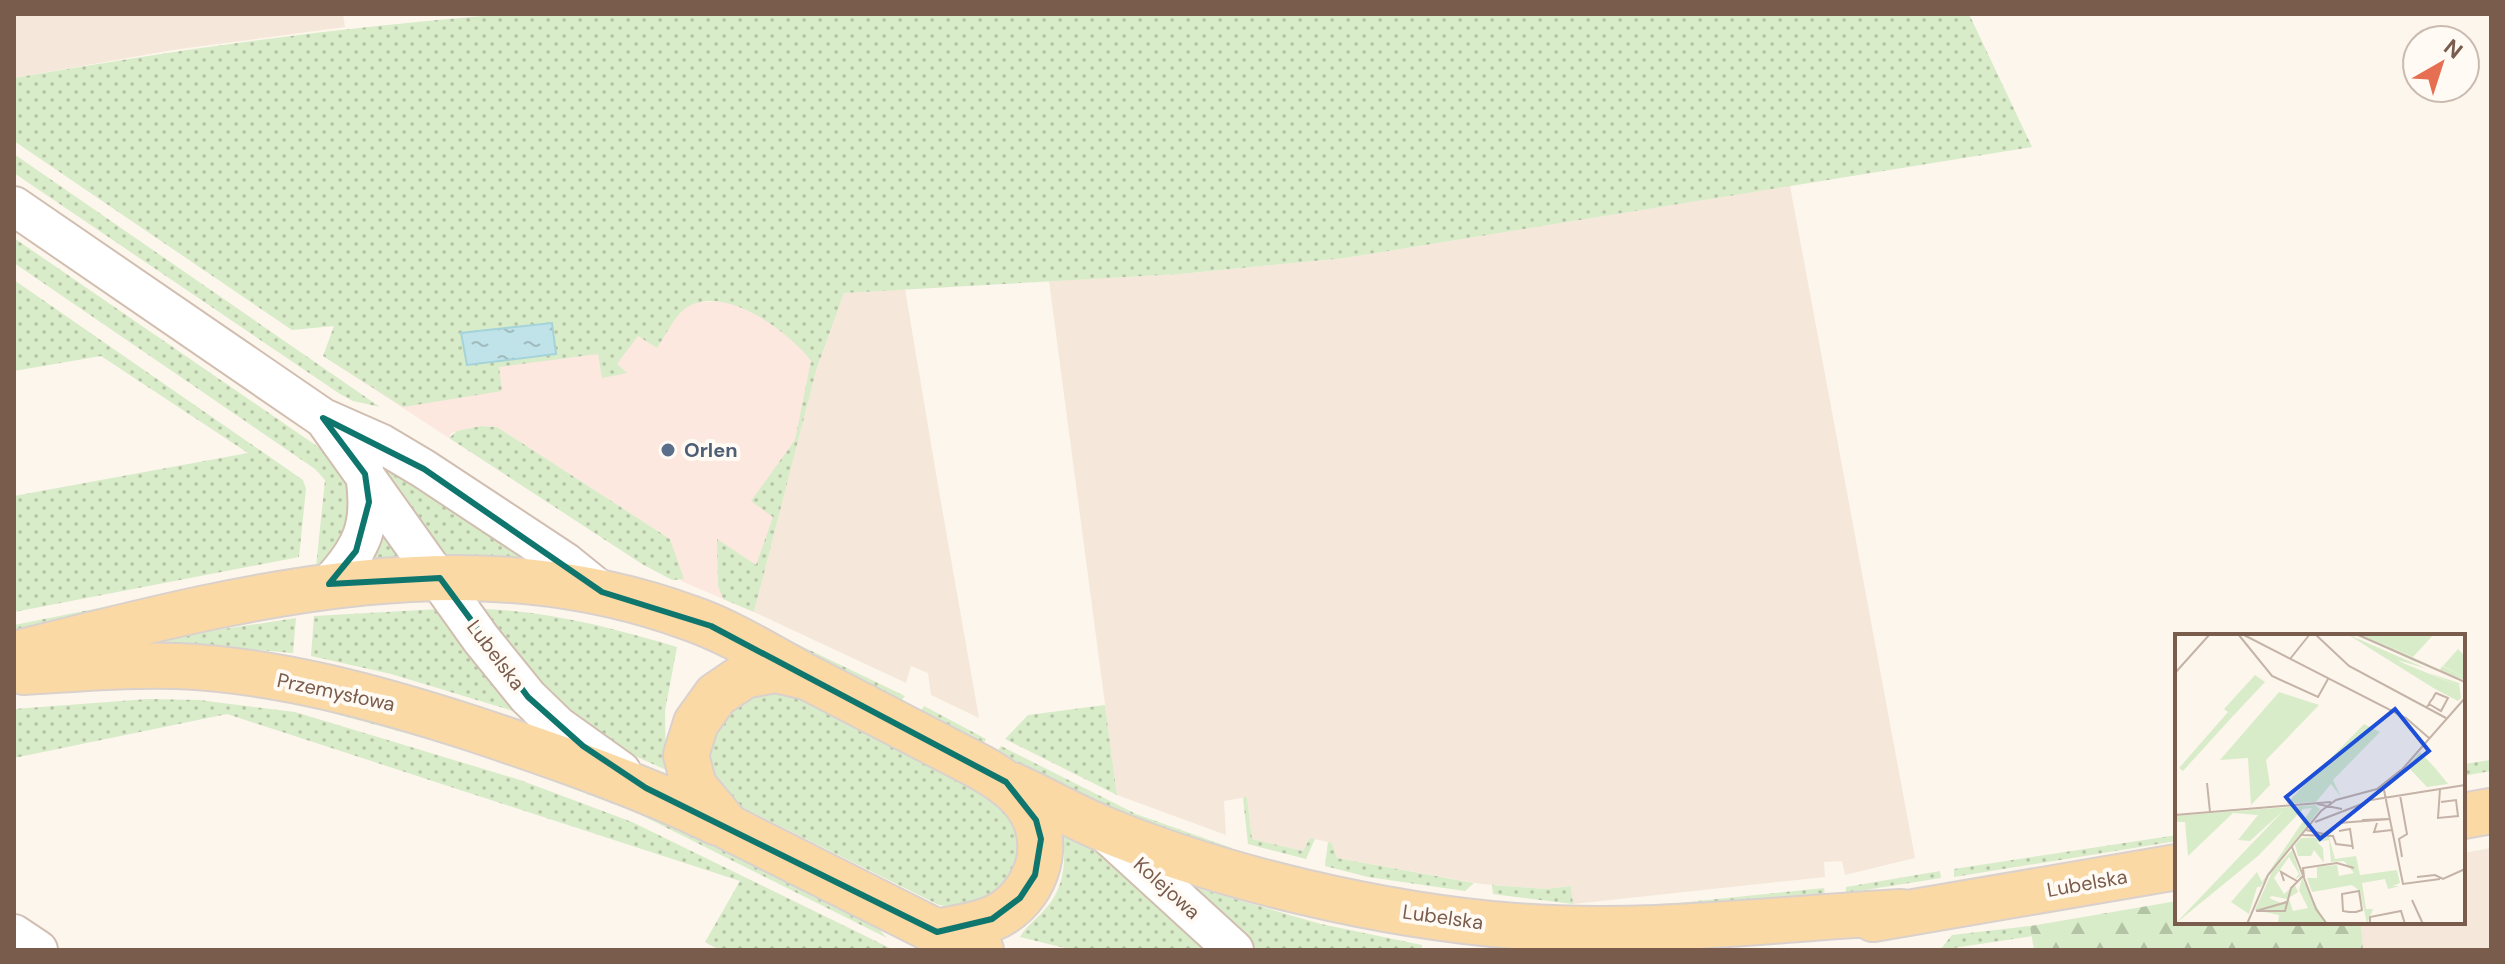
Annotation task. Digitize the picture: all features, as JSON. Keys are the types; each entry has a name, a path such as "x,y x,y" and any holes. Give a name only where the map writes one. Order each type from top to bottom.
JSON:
{"main road":[{"path":"14,654 186,611 329,584 440,578 522,579 602,592"},
{"name":"Lubelska","path":"602,592 691,618 1099,827 1206,863 1336,898 1465,921 1614,928 1901,912"},
{"name":"Przemysłowa","path":"14,672 178,666 302,682 414,709 646,788"},
{"path":"728,827 704,801 688,768 688,745 696,723 716,695 744,676 775,670 807,677"},
{"path":"932,941 992,919 1020,898 1035,875 1041,839 1036,820 1006,782"},
{"name":"Lubelska","path":"646,788 728,827 932,941"},
{"path":"2465,816 2491,811"},
{"name":"Lubelska","path":"1743,950 1901,912 2175,867"},
{"path":"932,941 981,950"}],"street":[{"name":"Lubelska","path":"14,206 323,418 382,444 424,469 565,562 602,592"},
{"name":"Lubelska","path":"323,418 481,639 528,697 583,746 646,788"},
{"path":"329,584 356,551 366,527 369,502 365,474"},
{"name":"Kolejowa","path":"1099,827 1234,950"},
{"path":"14,934 38,950"}],"highlighted area":[{"path":"323,418 424,469 602,592 711,626 1006,782 1036,820 1041,839 1035,875 1020,898 992,919 937,932 646,788 583,746 528,697 440,578 329,584 356,551 369,502 365,474"}],"shaded area":[{"path":"14,14 343,14 345,27 173,50 14,78"},
{"path":"1790,186 1915,858 1845,875 1842,861 1824,862 1825,877 1573,904 1571,886 1546,889 1481,884 1337,858 1332,843 1315,839 1310,839 1303,851 1252,839 1247,797 1224,801 1226,835 1117,795 1049,281 1180,274 1345,258"},
{"path":"905,289 979,718 931,695 928,673 911,666 906,683 754,612 816,371 844,293"},
{"path":"844,293 811,390 754,612 681,581 670,539 497,427 481,426 451,433 449,438 323,356 335,326"},
{"path":"2491,848 2491,950 2363,950 2361,924 2465,924 2465,853"}],"green space":[{"path":"506,14 1969,14 2032,147 1345,258 1180,274 844,293 816,371 754,612 723,599 718,586 717,539 756,565 773,517 751,501 795,440 811,361 788,337 755,314 737,306 702,302 682,311 657,348 638,336 617,364 627,373 602,378 598,354 499,367 502,391 403,407 323,356 334,326 292,330 14,141 14,78 259,40"},
{"path":"14,154 380,407 353,401 340,394 14,173"},
{"path":"14,238 327,453 346,479 351,502 347,528 326,560 316,567 325,480 315,469 14,263"},
{"path":"14,280 303,480 306,489 299,557 14,612 14,496 248,453 101,356 14,371"},
{"path":"481,426 497,427 670,539 684,579 672,580 642,564 449,438 457,431"},
{"path":"371,453 549,568 450,566"},
{"path":"380,519 421,569 358,572"},
{"path":"298,568 295,577 14,631 14,625"},
{"path":"439,609 523,714 391,674 311,656 314,616"},
{"path":"482,611 582,622 677,647 665,711 666,770 602,741 557,708"},
{"path":"296,618 293,653 159,642 165,638"},
{"path":"766,629 905,696 901,701 764,633"},
{"path":"781,689 992,799 1010,819 1018,834 1020,851 1017,866 1009,880 985,899 970,904 939,905 735,804 714,775 707,746 735,699"},
{"path":"315,698 625,798 873,923 887,938 635,812 475,752 314,708"},
{"path":"148,699 199,700 295,712 520,780 632,822 894,950 719,950 705,942 740,881 227,714 14,758 14,709"},
{"path":"1105,705 1117,795 1005,739 1028,715"},
{"path":"924,706 986,739 983,744 920,712"},
{"path":"1001,746 1136,814 1232,848 1231,855 1102,805 997,752"},
{"path":"2491,760 2491,771 2465,776 2465,764"},
{"path":"1247,797 1252,839 1303,851 1310,838 1315,839 1306,859 1248,844 1243,798"},
{"path":"1062,834 1096,849 1211,950 1073,950 1020,937 1057,892 1064,863"},
{"path":"2175,835 2175,841 1954,877 1954,869"},
{"path":"1328,842 1332,843 1337,858 1474,883 1465,891 1368,877 1325,866"},
{"path":"1940,871 1941,878 1846,893 1846,887"},
{"path":"1492,885 1546,889 1571,886 1573,904 1493,894"},
{"path":"1190,886 1321,924 1422,945 1422,950 1255,950"},
{"path":"1824,888 1825,895 1630,908"},
{"path":"2175,901 2175,924 2361,924 2363,950 2034,950 2030,926"},
{"path":"2030,926 2033,936 1940,950 1952,935"}],"water":[{"path":"552,323 556,354 467,365 461,333"}],"place":[{"name":"Orlen","path":"668,450"}]}
